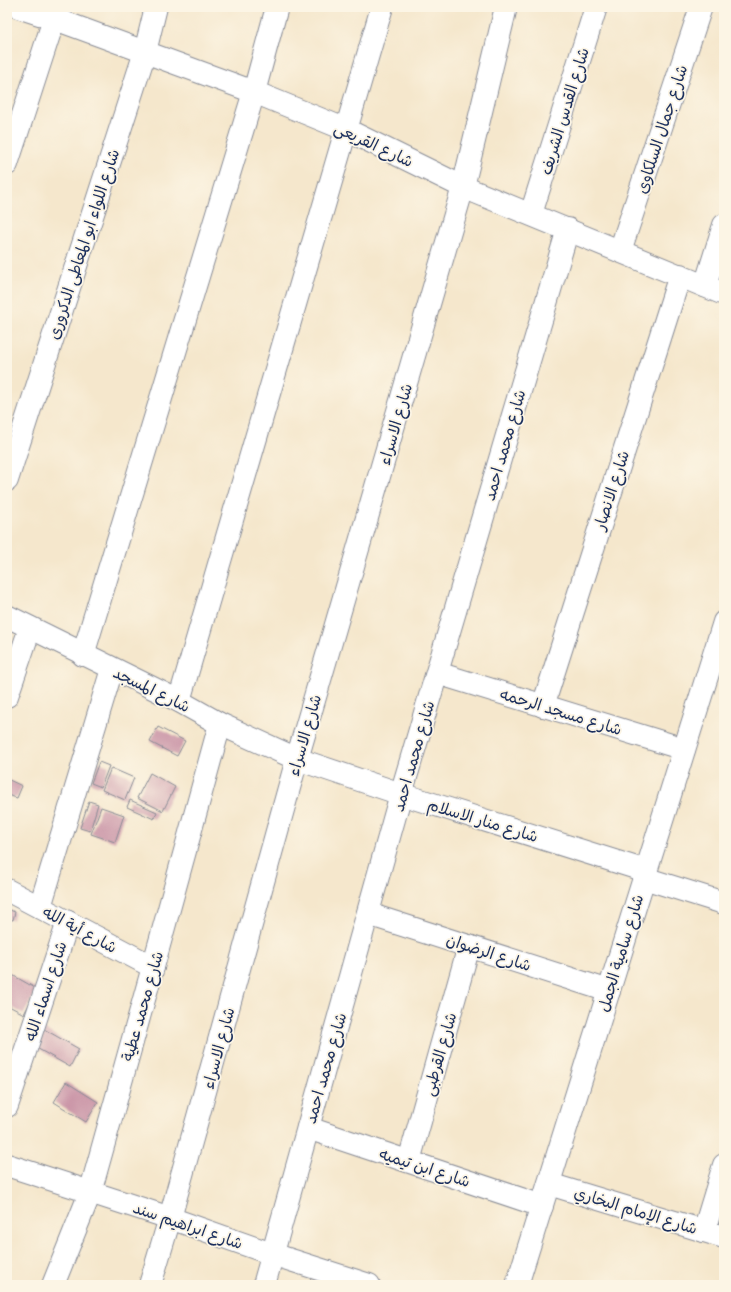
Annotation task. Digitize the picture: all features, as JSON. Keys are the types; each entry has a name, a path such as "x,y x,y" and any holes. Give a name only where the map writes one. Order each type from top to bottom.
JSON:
{"street":[{"name":"شارع القريعى","path":"18,7 56,13 145,52 254,92 347,130 463,187 715,290"},
{"name":"شارع اللواء ابو المعاطى الدكرورى","path":"7,480 145,52 156,7"},
{"path":"83,655 254,92 277,7"},
{"path":"178,701 382,7"},
{"name":"شارع الاسراء","path":"150,1285 170,1218 297,759 463,187 506,7"},
{"name":"شارع القدس الشريف","path":"531,214 596,7"},
{"name":"شارع جمال السلكاوى","path":"620,251 701,7"},
{"path":"7,164 56,13"},
{"path":"715,290 724,224"},
{"name":"شارع محمد احمد","path":"264,1285 401,794 568,229"},
{"name":"شارع الانصار","path":"543,706 680,275"},
{"name":"شارع المسجد","path":"7,616 178,701 220,724 297,759"},
{"name":"شارع سامية الجمل","path":"517,1285 724,622"},
{"path":"7,696 30,628"},
{"path":"40,907 112,669"},
{"name":"شارع مسجد الرحمه","path":"437,673 684,749"},
{"name":"شارع محمد عطية","path":"54,1285 90,1193 220,724"},
{"name":"شارع منار الاسلام","path":"297,759 645,874 724,903"},
{"name":"شارع أية الله","path":"7,890 153,967"},
{"name":"شارع الرضوان","path":"368,914 609,991"},
{"name":"شارع اسماء الله","path":"7,1106 68,922"},
{"name":"شارع القرطبى","path":"409,1161 469,946"},
{"name":"شارع ابن تيميه","path":"308,1128 542,1206"},
{"name":"شارع ابراهيم سند","path":"7,1165 369,1285"},
{"path":"714,1234 724,1165"},
{"name":"شارع الإمام البخاري","path":"549,1184 714,1234"}],"building":[{"path":"158,727 185,741 177,756 150,742"},
{"path":"99,762 109,766 101,787 91,783"},
{"path":"111,768 134,778 125,800 102,790"},
{"path":"150,773 175,787 163,811 137,798"},
{"path":"7,779 22,786 17,798 7,795"},
{"path":"130,800 157,812 154,819 127,807"},
{"path":"89,801 98,804 90,831 80,828"},
{"path":"101,807 124,815 115,842 91,834"},
{"path":"7,909 15,912 13,920 7,919"},
{"path":"7,972 37,989 24,1014 7,1005"},
{"path":"42,1028 79,1049 70,1067 33,1046"},
{"path":"66,1082 98,1102 86,1122 54,1102"}]}
